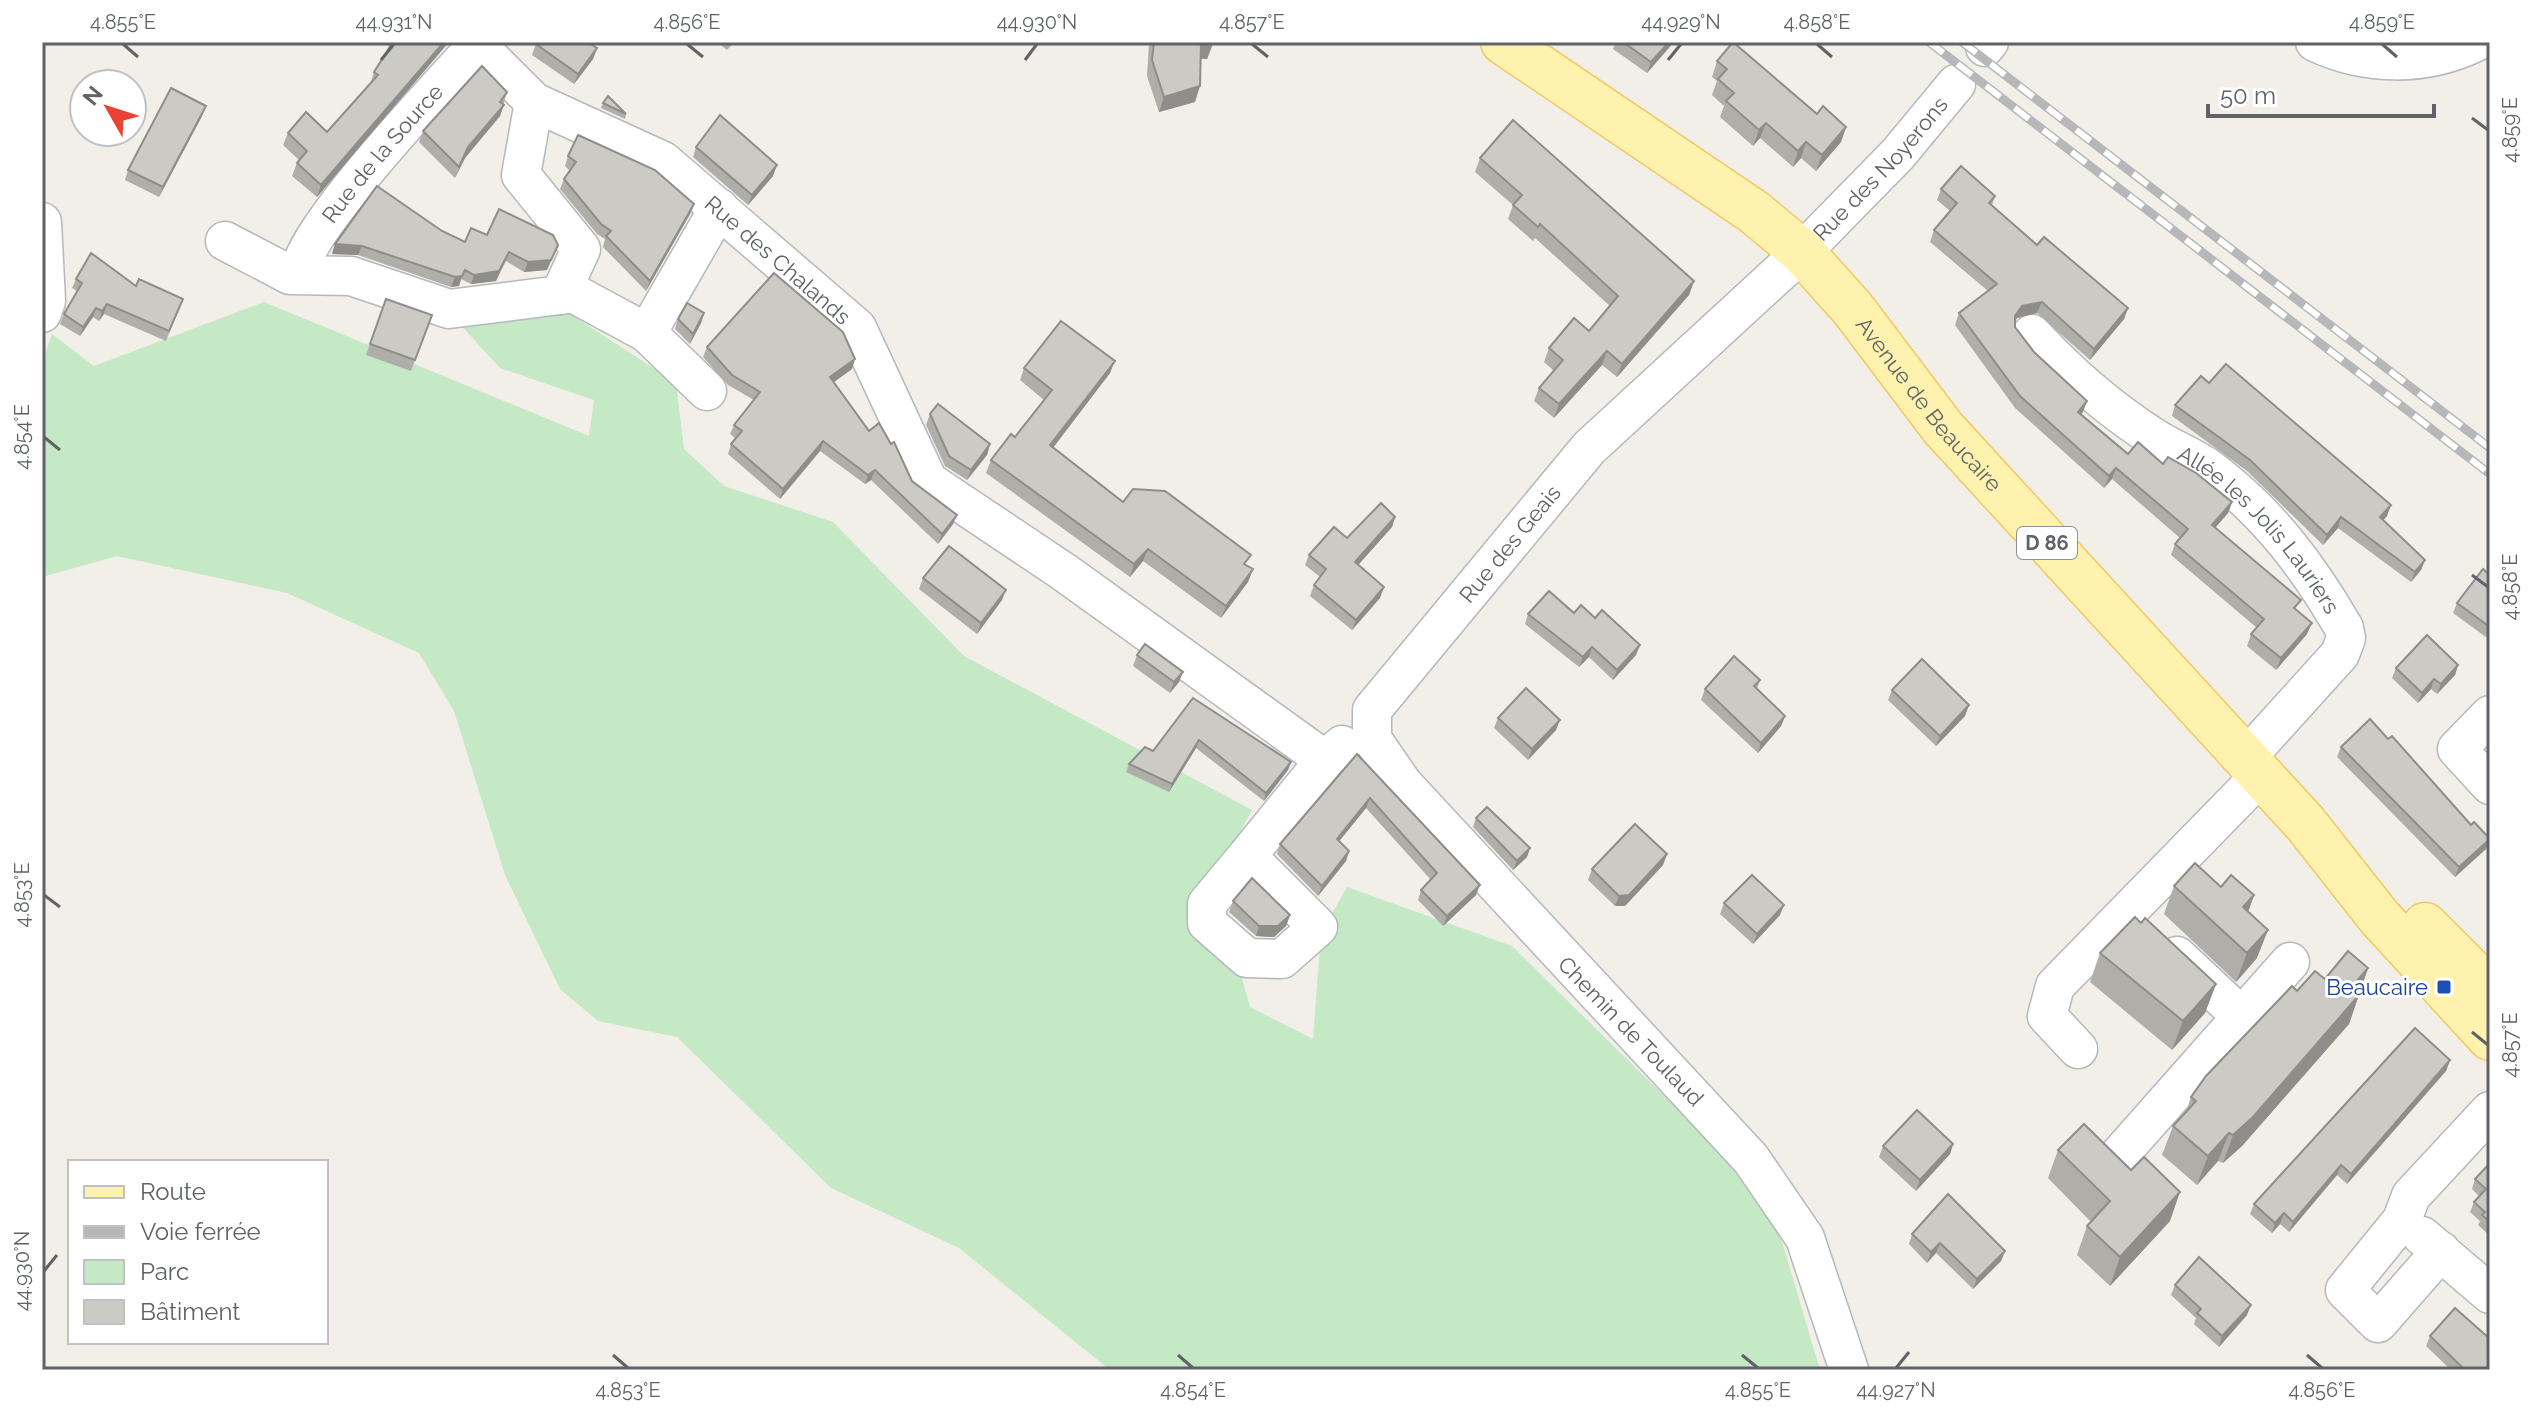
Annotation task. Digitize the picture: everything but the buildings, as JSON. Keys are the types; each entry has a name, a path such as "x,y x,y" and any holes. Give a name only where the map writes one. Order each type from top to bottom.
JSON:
{"main road":[{"name":"Avenue de Beaucaire","path":"1503,42 1754,212 1802,252 1853,309 1943,428 2305,823 2379,917 2490,1038"},
{"name":"Avenue de Beaucaire","path":"2305,823 2410,910 2490,990"}],"street":[{"path":"2315,42 2337,52 2383,49 2406,61 2431,60 2476,42"},
{"name":"Rue des Chalands","path":"478,44 534,102 663,161 857,328 928,481 1064,572 1325,760"},
{"name":"Rue de la Source","path":"299,274 300,259 339,203 478,44"},
{"name":"Rue des Noyerons","path":"1802,252 1898,154 1956,84"},
{"path":"534,102 521,175 581,249 560,295"},
{"path":"647,333 719,208"},
{"path":"42,222 46,301 42,313"},
{"path":"225,241 290,275 351,276 449,309 573,293 647,333 707,391"},
{"name":"Rue des Geais","path":"1247,856 1325,760 1372,720 1372,710 1589,448 1802,252"},
{"name":"Allée les Jolis Lauriers","path":"2032,334 2053,357 2152,437 2208,468 2263,514 2314,576 2344,628 2346,638 2340,654 2253,767 2128,911 2055,986 2047,1016 2078,1049"},
{"path":"2490,715 2457,749 2490,785"},
{"name":"Chemin de Toulaud","path":"1372,720 1372,739 1403,784 1751,1159 1805,1238 1849,1370"},
{"path":"2128,911 2242,1017"},
{"path":"2114,1161 2290,962"},
{"path":"2441,1251 2378,1323 2345,1290 2402,1220 2411,1196 2490,1111"},
{"path":"2402,1220 2490,1294"}],"green space":[{"path":"264,302 589,436 594,400 500,368 457,321 566,311 676,383 684,449 724,486 833,522 964,656 1252,810 1192,921 1240,972 1250,1007 1313,1039 1321,934 1347,887 1512,946 1725,1156 1781,1238 1820,1370 1110,1370 959,1248 831,1188 677,1037 598,1021 560,989 505,875 454,711 419,653 287,593 117,556 42,577 42,363 52,334 94,366"}],"railway":[{"path":"1929,42 2490,474"},
{"path":"1962,42 2490,448"}],"place":[{"name":"Beaucaire","path":"2444,987"}]}
